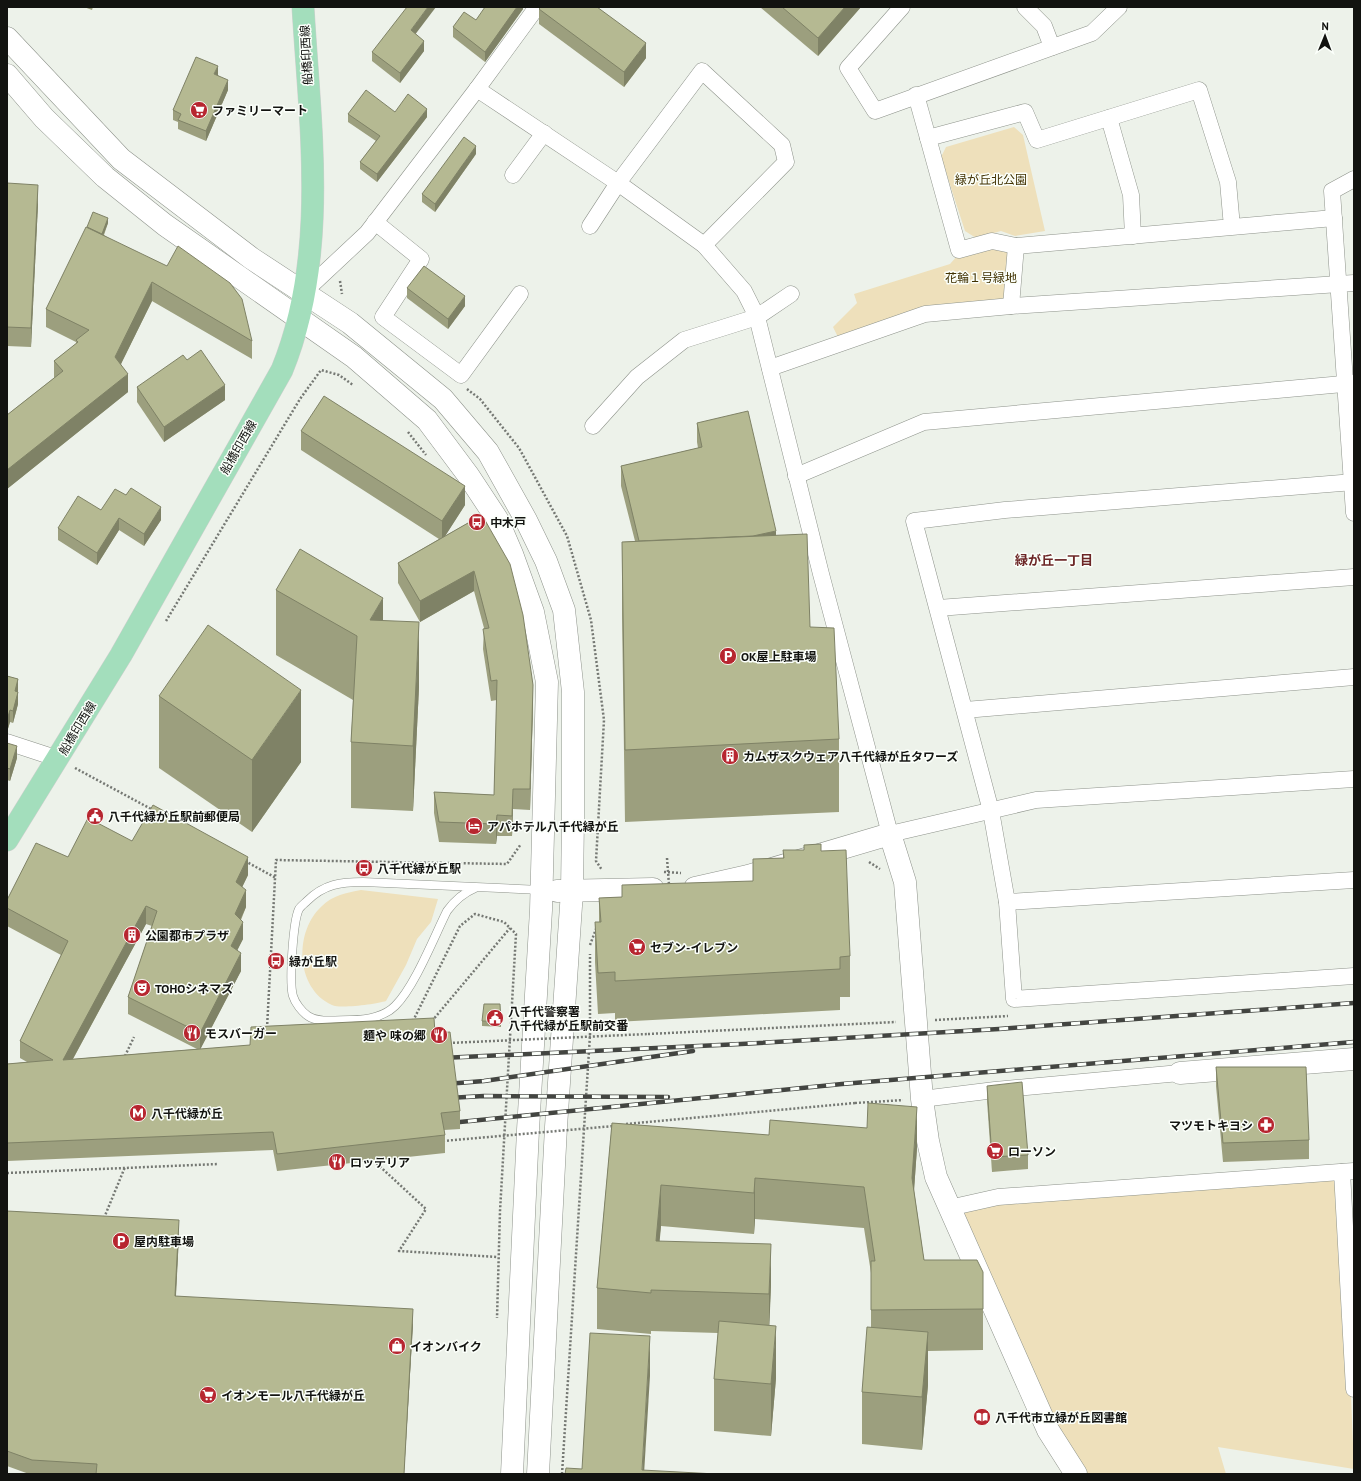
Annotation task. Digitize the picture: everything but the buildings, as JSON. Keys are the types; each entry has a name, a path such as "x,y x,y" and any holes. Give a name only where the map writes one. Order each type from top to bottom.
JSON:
{"main road":[{"name":"船橋印西線","path":"7,840 67,764 121,655 282,370 290,349 304,292 310,252 313,196 303,7"}],"street":[{"path":"304,292 367,233 477,90 537,7"},
{"path":"902,7 848,68 875,111 916,95 1092,34 1119,7"},
{"path":"1025,7 1044,26 1052,47"},
{"path":"7,38 121,159 251,258 350,323 443,399 488,452 526,520 546,561 564,610 573,692 572,891 556,1128 538,1474"},
{"path":"590,226 618,183 702,71 782,145 786,162 704,245"},
{"path":"7,75 44,118 105,177 165,225 298,319 354,356 427,420 468,475 497,519 512,554 533,612 547,682 542,890 528,1130 512,1474"},
{"path":"477,90 618,183 704,245 744,291 757,317 796,476 890,834 905,882 922,1099 928,1141 936,1178 1048,1430 1076,1474"},
{"path":"928,138 1025,112 1037,140 1198,90 1228,182 1232,227"},
{"path":"916,95 959,250 992,241 1016,246 1334,218"},
{"path":"1109,118 1131,195 1133,236"},
{"path":"513,175 544,133"},
{"path":"1354,179 1332,191 1334,218 1346,283 1354,513"},
{"path":"375,222 420,259 383,317 461,375 520,294"},
{"path":"1011,306 1016,246"},
{"path":"770,368 925,314 1011,306 1346,283"},
{"path":"593,426 637,377 684,340 757,317 790,294"},
{"path":"796,476 924,422 1350,384"},
{"path":"1353,482 1005,510 914,521 991,811 1007,902 1014,998 1354,976"},
{"path":"938,608 1354,577"},
{"path":"965,710 1354,677"},
{"path":"7,742 67,764"},
{"path":"542,890 572,891 700,888 890,834 1036,800 1354,779"},
{"path":"1007,902 1354,880"},
{"path":"922,1099 995,1090 1354,1059"},
{"path":"949,1208 998,1197 1348,1172 1354,1389"}],"lane":[{"path":"475,888 466,892 454,901 447,911 406,992 394,1007 380,1016 364,1020 324,1020 308,1016 300,1008 293,996 292,985 294,925 299,909 313,895 326,887 341,882 542,890"}],"path":[{"path":"163,625 300,399 321,370 339,375 357,388"},
{"path":"408,432 426,456"},
{"path":"67,764 80,762"},
{"path":"67,764 159,814"},
{"path":"267,1032 276,860 507,864 521,844 521,837"},
{"path":"667,858 672,888"},
{"path":"242,859 276,878"},
{"path":"862,864 869,862 881,870"},
{"path":"411,1025 460,926 475,914 504,922 516,934 500,1211 497,1319"},
{"path":"562,1474 590,1035 590,945 598,927"},
{"path":"430,1024 510,928"},
{"path":"442,1043 1010,1016"},
{"path":"124,1058 134,1037"},
{"path":"625,1124 856,1103 922,1099"},
{"path":"443,1141 617,1125"},
{"path":"374,1161 426,1209 399,1251 498,1257"},
{"path":"7,1173 218,1164"},
{"path":"102,1222 125,1167"}],"green space":[{"name":"緑が丘北公園","path":"1014,127 1023,135 1045,231 1015,236 1001,231 976,238 965,231 941,157 946,147"},
{"name":"花輪１号緑地","path":"994,244 1013,249 1009,304 922,312 840,341 833,327 857,303 854,294 950,264 959,254"},
{"path":"361,890 438,899 431,922 417,939 406,965 386,1001 359,1006 336,1006 320,997 311,986 305,973 303,944 313,917 326,902 345,893"},
{"path":"1342,1172 1354,1469 1218,1447 1226,1474 1079,1474 949,1208"}],"railway":[{"path":"442,1058 741,1044 999,1029 1354,1003"},
{"path":"450,1123 842,1084 1354,1042"},
{"path":"446,1084 484,1081 693,1051"},
{"path":"448,1098 484,1096 668,1097"}],"place":[{"name":"ファミリーマート","path":"199,110"},
{"name":"中木戸","path":"477,522"},
{"name":"OK屋上駐車場","path":"728,656"},
{"name":"カムザスクウェア八千代緑が丘タワーズ","path":"730,756"},
{"name":"八千代緑が丘駅前郵便局","path":"95,816"},
{"name":"アパホテル八千代緑が丘","path":"474,826"},
{"name":"八千代緑が丘駅","path":"364,868"},
{"name":"公園都市プラザ","path":"132,935"},
{"name":"セブン-イレブン","path":"637,947"},
{"name":"緑が丘駅","path":"276,961"},
{"name":"TOHOシネマズ","path":"142,988"},
{"name":"八千代警察署 八千代緑が丘駅前交番","path":"495,1018"},
{"name":"モスバーガー","path":"192,1033"},
{"name":"麺や 味の郷","path":"439,1035"},
{"name":"八千代緑が丘","path":"138,1113"},
{"name":"マツモトキヨシ","path":"1266,1125"},
{"name":"ローソン","path":"995,1151"},
{"name":"ロッテリア","path":"337,1162"},
{"name":"屋内駐車場","path":"121,1241"},
{"name":"イオンバイク","path":"397,1346"},
{"name":"イオンモール八千代緑が丘","path":"208,1395"},
{"name":"八千代市立緑が丘図書館","path":"982,1417"}],"district":[{"name":"緑が丘一丁目","path":"1054,560"}]}
